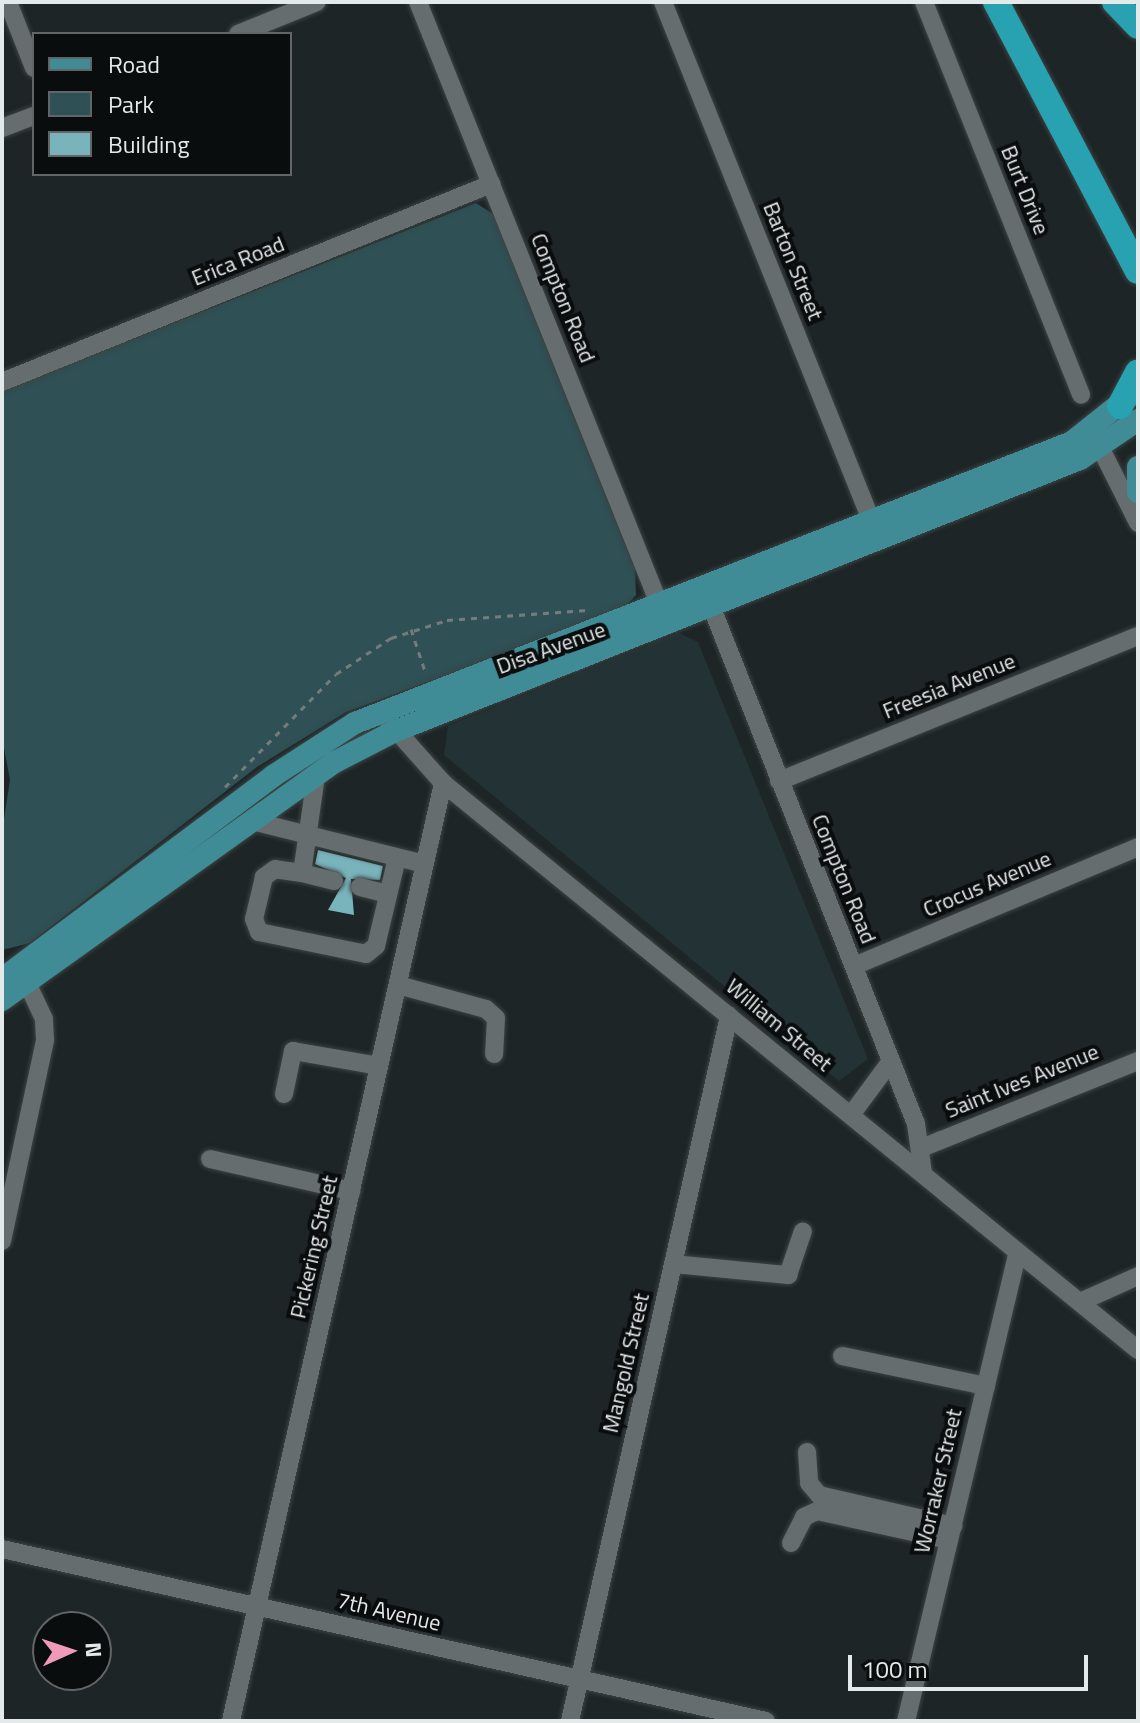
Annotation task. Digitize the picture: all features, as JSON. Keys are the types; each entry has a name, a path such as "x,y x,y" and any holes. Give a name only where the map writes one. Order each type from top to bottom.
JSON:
{"highway":[{"path":"996,2 1138,271"},
{"path":"1115,2 1138,26"},
{"path":"1132,405 1138,372"}],"main road":[{"name":"Disa Avenue","path":"2,1000 17,976 295,759 383,711 707,598 1096,440 1132,405"},
{"path":"1138,467 1138,492"},
{"name":"Disa Avenue","path":"17,976 316,776 393,732 663,614"}],"street":[{"path":"8,2 32,63"},
{"path":"243,32 317,2"},
{"name":"Compton Road","path":"418,2 663,614"},
{"name":"Barton Street","path":"663,2 875,530"},
{"name":"Burt Drive","path":"924,2 1081,395"},
{"path":"2,128 32,117"},
{"name":"Erica Road","path":"2,382 491,184"},
{"path":"1096,440 1138,523"},
{"name":"Compton Road","path":"707,598 924,1147 923,1173"},
{"name":"Freesia Avenue","path":"779,781 1138,636"},
{"name":"William Street","path":"383,711 393,732 443,783 1138,1350"},
{"path":"302,873 316,776"},
{"name":"Pickering Street","path":"231,1721 443,783"},
{"path":"252,821 309,839 425,864"},
{"name":"Crocus Avenue","path":"854,966 1138,847"},
{"path":"334,881 275,869 264,877 254,919 259,932 366,954 376,946 397,858"},
{"path":"360,887 388,894"},
{"path":"2,1241 45,1040 17,976"},
{"path":"398,985 486,1009 496,1018 494,1054"},
{"name":"Mangold Street","path":"570,1721 729,1016"},
{"path":"284,1094 293,1051 379,1066"},
{"path":"851,1115 891,1061"},
{"name":"Saint Ives Avenue","path":"924,1147 1138,1061"},
{"path":"210,1159 351,1191"},
{"path":"673,1264 788,1275 803,1231"},
{"name":"Worraker Street","path":"906,1721 1018,1252"},
{"path":"1080,1302 1138,1276"},
{"path":"842,1356 986,1386"},
{"path":"807,1452 809,1483 819,1495 951,1533"},
{"path":"791,1543 804,1517 817,1511 951,1533"},
{"name":"7th Avenue","path":"2,1549 766,1721"}],"path":[{"path":"223,788 336,674 411,629 470,616 598,609"},
{"path":"411,629 427,678"}],"shaded area":[{"path":"679,633 698,642 868,1059 839,1081 444,755 448,726"}],"green space":[{"path":"476,203 493,214 635,569 636,595 621,611 346,712 257,767 30,943 2,950 2,832 10,780 2,737 2,391"}],"building":[{"path":"318,850 383,866 380,880 351,879 354,915 328,910 346,878 315,864"}]}
